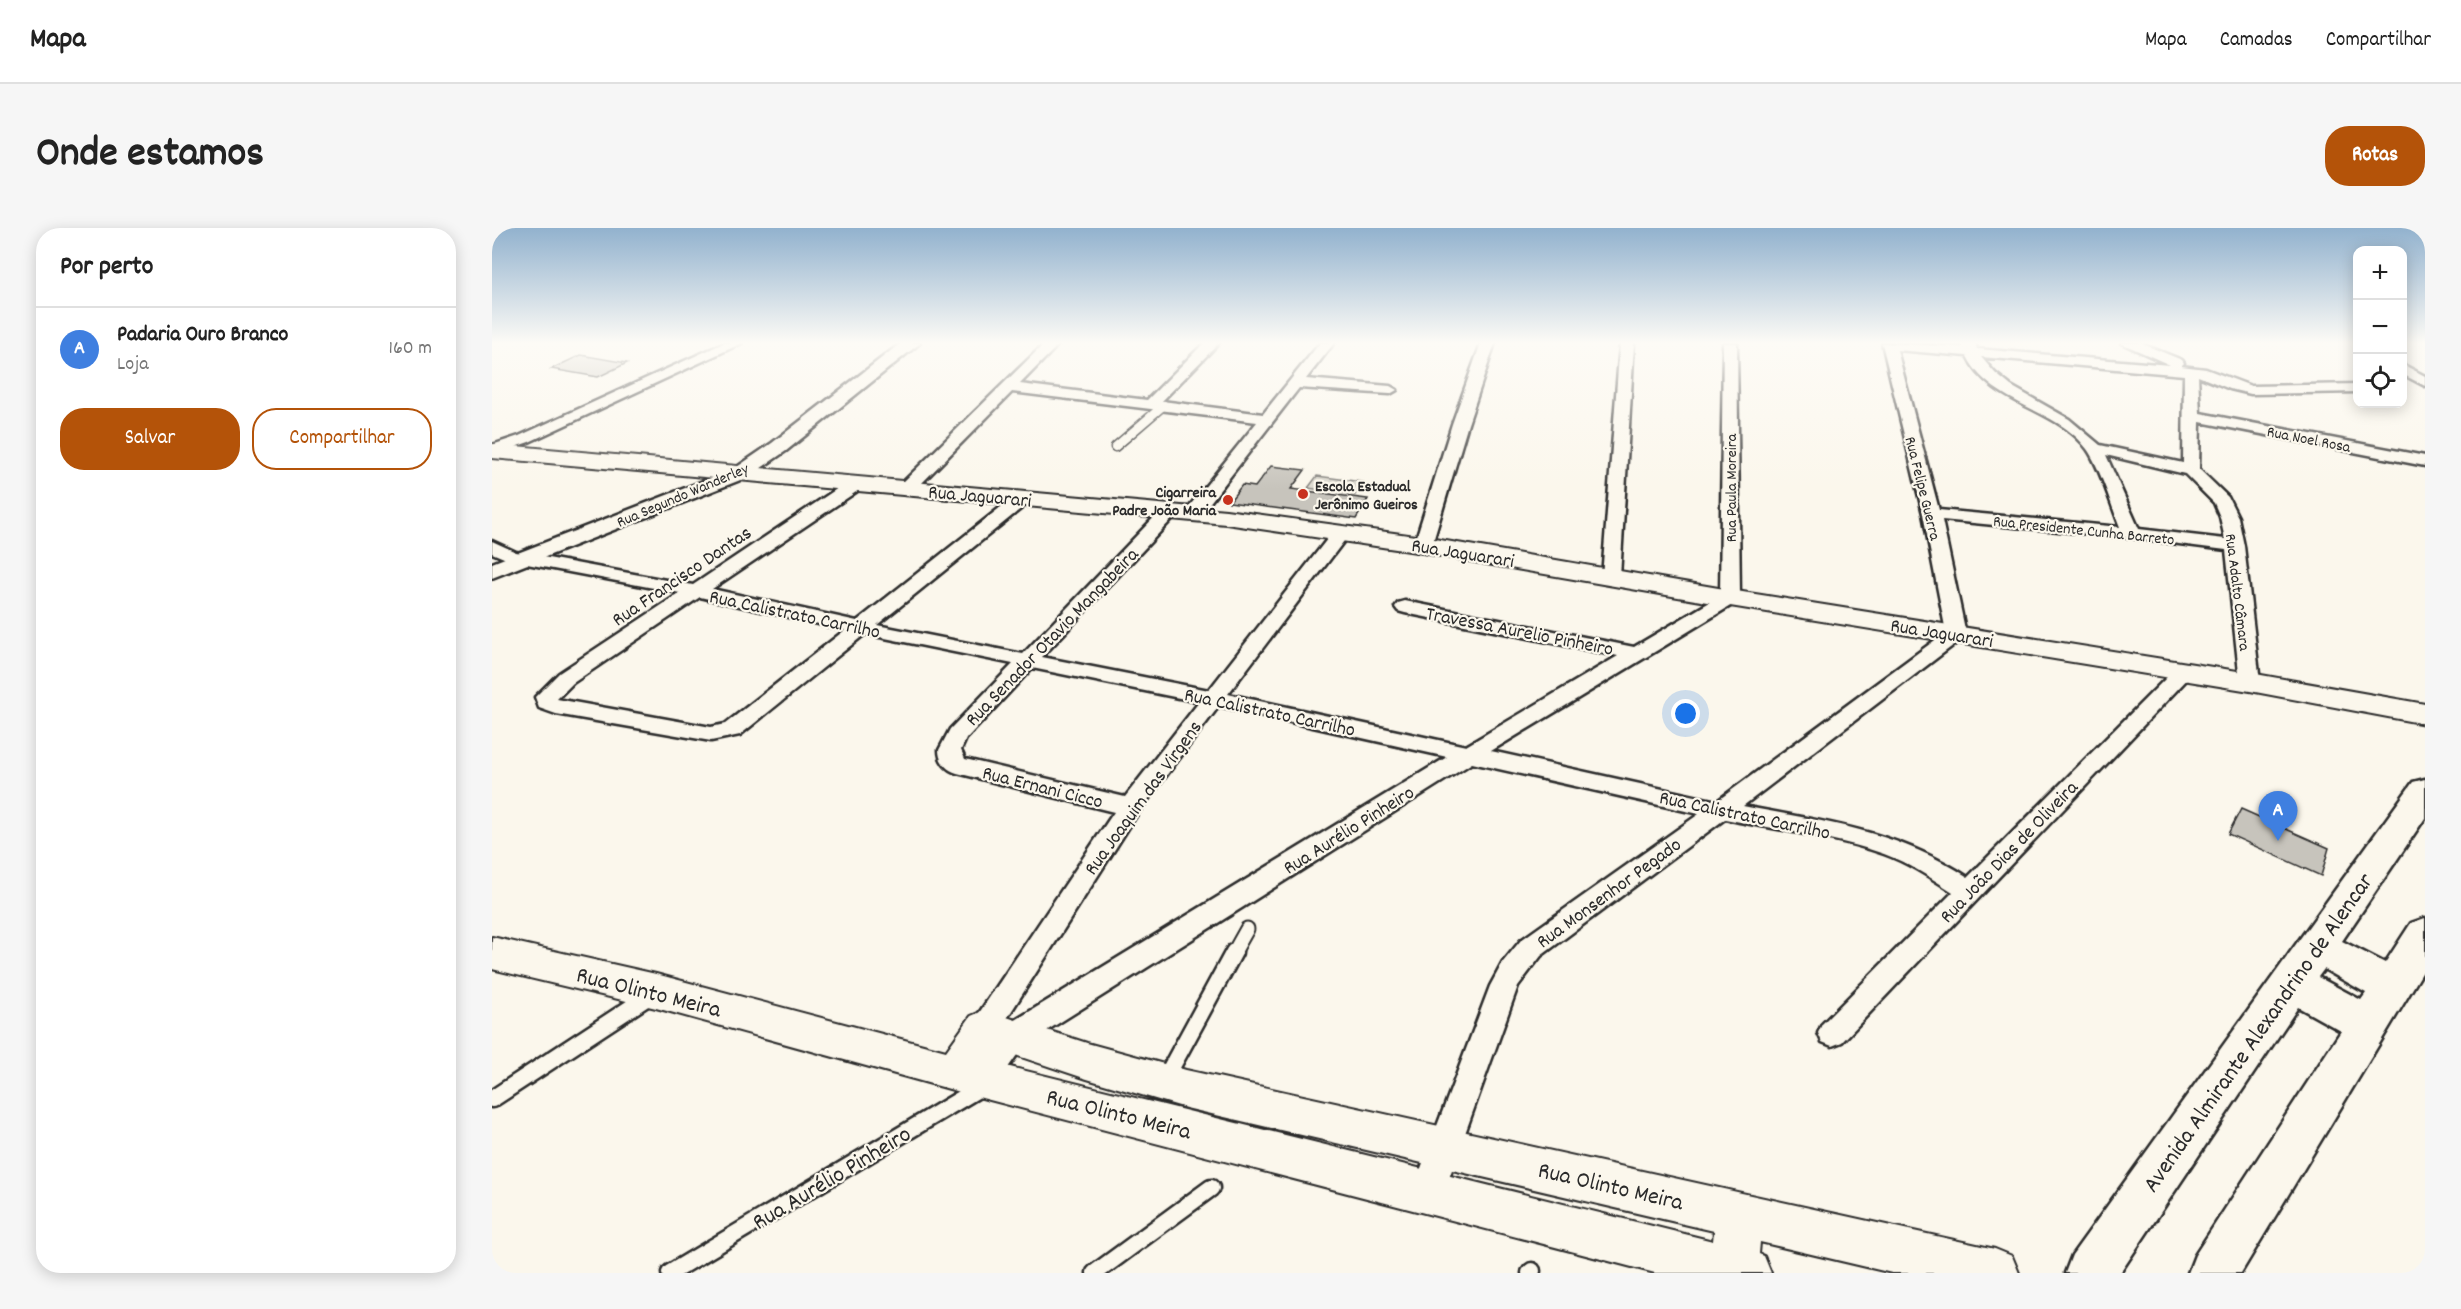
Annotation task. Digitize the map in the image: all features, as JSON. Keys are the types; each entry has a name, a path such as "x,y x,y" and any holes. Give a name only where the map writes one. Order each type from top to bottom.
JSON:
{"main road":[{"name":"Rua Jaguarari","path":"492,450 1181,512 1341,533 2250,681 2425,714"},
{"name":"Avenida Almirante Alexandrino de Alencar","path":"2090,1273 2425,791"},
{"path":"2213,1273 2425,934"},
{"path":"2317,946 2392,987"},
{"name":"Rua Olinto Meira","path":"492,953 656,991 977,1077 1741,1271"},
{"path":"2291,982 2367,1025"},
{"name":"Rua Joaquim das Virgens","path":"977,1077 999,1032"},
{"name":"Rua Olinto Meira","path":"999,1032 1163,1083 1995,1273"},
{"path":"1739,1214 1741,1271"}],"street":[{"path":"492,450 524,439 618,392"},
{"name":"Rua Segundo Wanderley","path":"492,571 741,473 850,392"},
{"path":"908,488 1005,392"},
{"path":"1051,392 1268,419"},
{"path":"1158,404 1169,392"},
{"name":"Rua Senador Otavio Mangabeira","path":"957,765 949,756 948,750 958,734 1026,661 1181,512 1268,419 1289,392"},
{"path":"1423,545 1471,392"},
{"path":"1611,577 1624,392"},
{"name":"Rua Paula Moreira","path":"1730,392 1730,598"},
{"name":"Rua Felipe Guerra","path":"1901,392 1932,514 1956,634"},
{"path":"2014,392 2064,421 2084,436 2095,448 2132,533"},
{"path":"2095,448 2191,470 2195,392"},
{"name":"Rua Noel Rosa","path":"2193,416 2425,461"},
{"name":"Rua Adalto Câmara","path":"2191,470 2223,501 2229,517 2235,546 2250,681"},
{"name":"Rua Francisco Dantas","path":"856,484 566,678 546,698 547,703 556,707 711,734 723,734 745,722 863,628"},
{"path":"863,628 1022,499"},
{"name":"Rua Presidente Cunha Barreto","path":"1932,514 2132,533 2235,546"},
{"name":"Rua Joaquim das Virgens","path":"999,1032 1130,807 1341,533"},
{"name":"Rua Calistrato Carrilho","path":"492,546 504,554 697,591 863,628 1214,698 1721,810 1857,837 1893,848 1929,864 1969,890"},
{"name":"Rua Aurélio Pinheiro","path":"999,1032 1730,598"},
{"name":"Travessa Aurelio Pinheiro","path":"1405,607 1635,653"},
{"name":"Rua Monsenhor Pegado","path":"1428,1192 1504,986 1511,970 1520,959 1531,948 1721,810 1956,634"},
{"name":"Rua João Dias de Oliveira","path":"1832,1033 2185,671"},
{"name":"Rua Ernani Cicco","path":"957,765 1130,807"}],"lane":[{"path":"1115,447 1158,404"},
{"path":"1163,1083 1247,929"},
{"path":"492,1098 656,991"},
{"name":"Rua Aurélio Pinheiro","path":"670,1273 977,1077"},
{"path":"1095,1273 1211,1188"}],"shaded area":[{"path":"1317,476 1363,482 1355,495 1308,488"}],"building":[{"name":"Escola Estadual Jerônimo Gueiros","path":"1271,466 1305,470 1291,489 1368,499 1356,519 1229,502 1242,485 1255,487"},
{"path":"2241,809 2329,848 2321,876 2228,834"}],"place":[{"name":"Escola Estadual Jerônimo Gueiros","path":"1303,494"},
{"name":"Cigarreira Padre João Maria","path":"1228,500"},
{"name":"Padaria Ouro Branco","path":"2278,841"}]}
